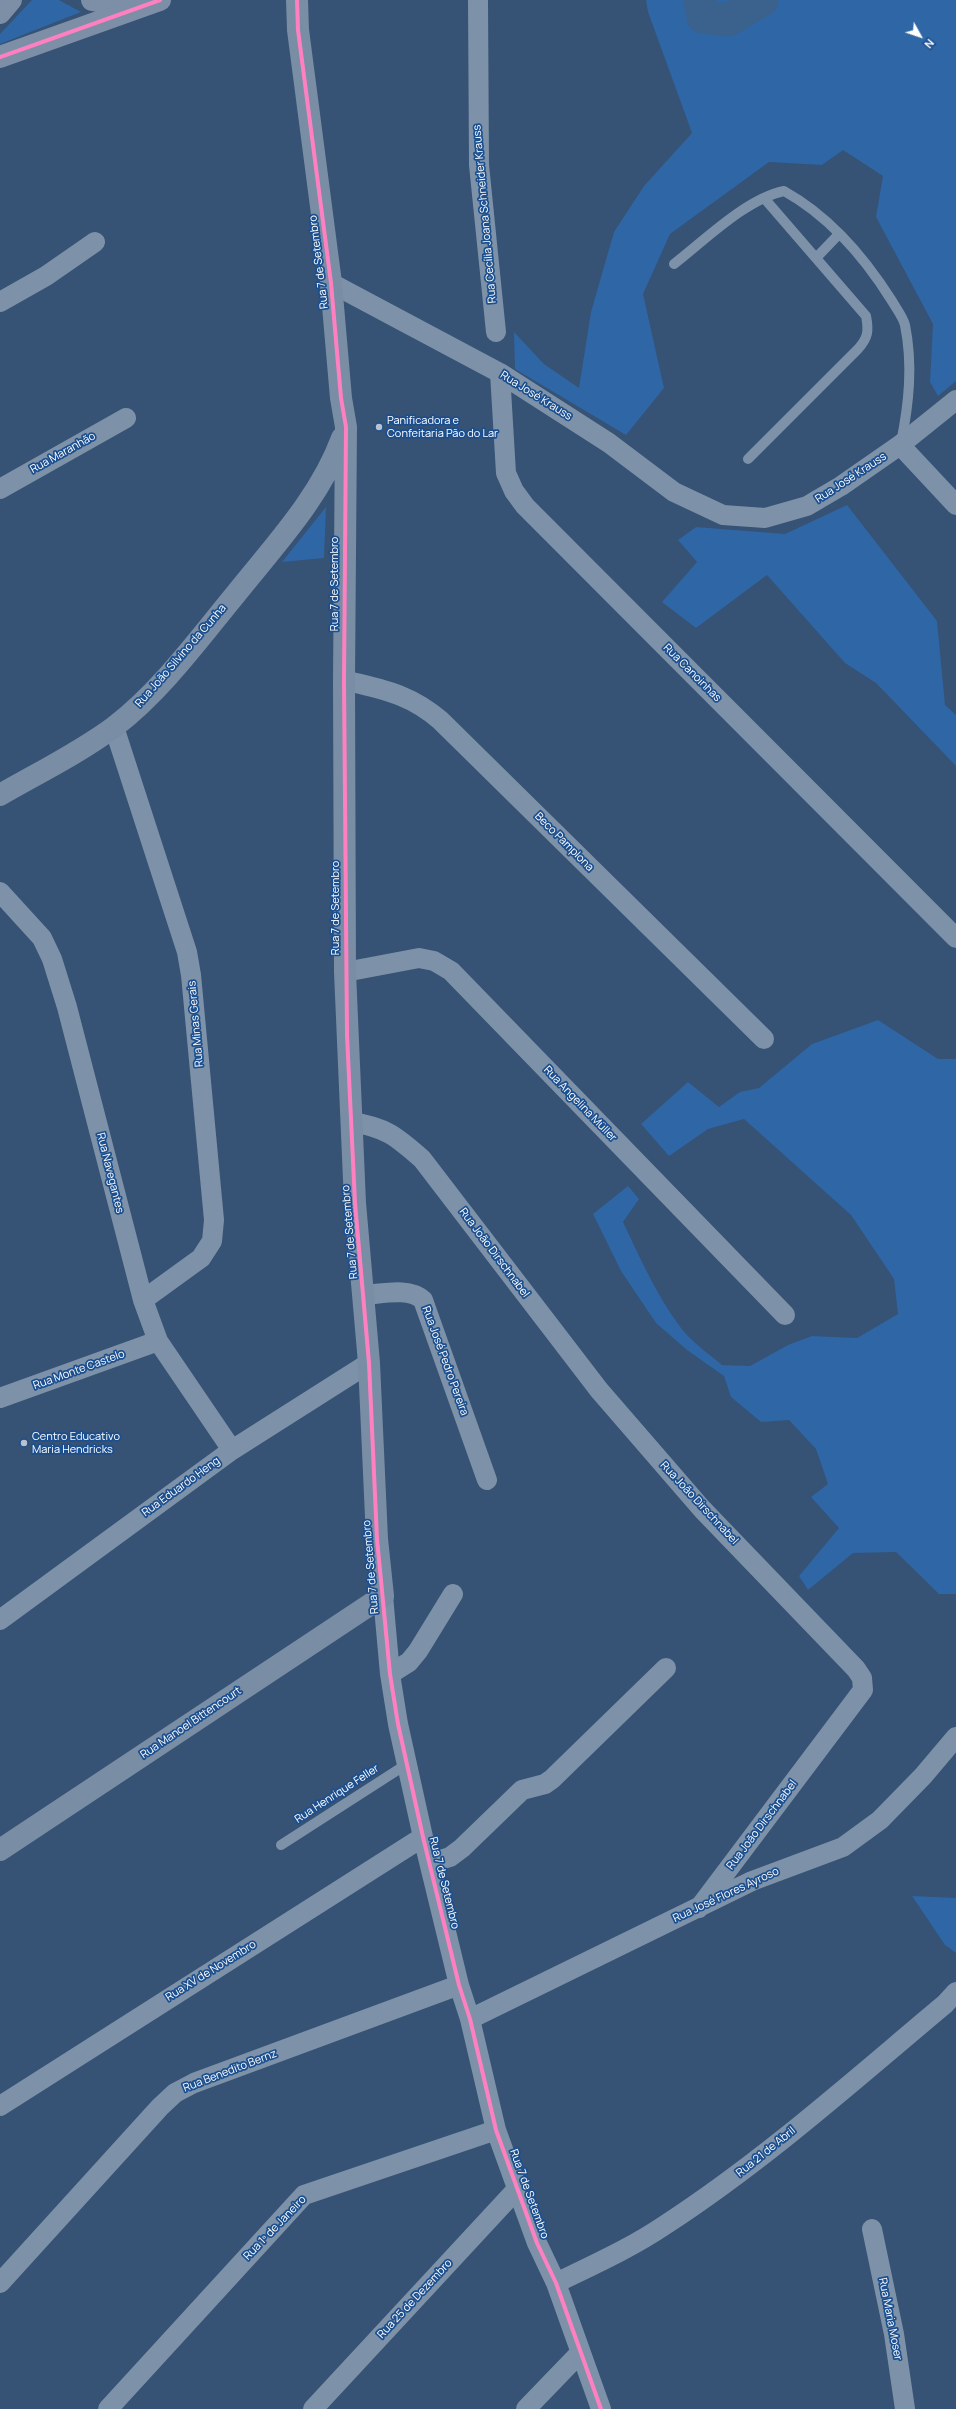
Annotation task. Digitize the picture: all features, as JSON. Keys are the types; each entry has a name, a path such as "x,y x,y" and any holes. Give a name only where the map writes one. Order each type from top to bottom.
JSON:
{"main road":[{"path":"0,13 11,0"},
{"path":"92,0 136,7"},
{"path":"0,57 136,7 160,0"}],"street":[{"name":"Rua 7 de Setembro","path":"282,0 291,12 298,30"},
{"name":"Rua 7 de Setembro","path":"297,0 298,30 331,283 341,398 346,427 344,680 345,972 355,1203 369,1363 377,1539 390,1674 423,1837 459,1985 470,2019 496,2130 537,2243 556,2284 601,2409"},
{"name":"Rua Cecília Joana Schneider Krauss","path":"478,0 479,165 496,332"},
{"path":"0,302 46,276 95,242"},
{"name":"Rua José Krauss","path":"331,283 500,373 609,442 674,492 723,515 765,518 806,506 840,486 900,445 956,400"},
{"name":"Rua Canoinhas","path":"500,373 506,473 514,491 525,506 956,938"},
{"name":"Rua Maranhão","path":"0,489 126,418"},
{"name":"Rua João Silvino da Cunha","path":"0,795 114,727 141,704 179,661 312,496 327,473 346,427"},
{"path":"900,445 956,505"},
{"path":"312,496 329,497 345,501"},
{"name":"Beco Pamplona","path":"344,680 402,695 422,704 764,1039"},
{"name":"Rua Minas Gerais","path":"114,727 187,952 191,975 214,1220 212,1241 201,1258 143,1300"},
{"name":"Rua Navegantes","path":"0,892 42,938 52,959 69,1014 143,1300 158,1342 232,1450"},
{"name":"Rua Angelina Müller","path":"345,972 420,958 434,961 451,972 785,1315"},
{"name":"Rua João Dirschnabel","path":"351,1122 375,1126 396,1137 422,1159 599,1390 697,1503 851,1663 862,1678 863,1690 700,1908"},
{"name":"Rua José Pedro Pereira","path":"364,1295 409,1293 417,1294 423,1300 487,1480"},
{"name":"Rua Monte Castelo","path":"0,1398 158,1342"},
{"name":"Rua Eduardo Heng","path":"0,1620 232,1450 369,1363"},
{"path":"390,1674 409,1662 418,1651 453,1594"},
{"name":"Rua Manoel Bittencourt","path":"0,1850 382,1596"},
{"path":"430,1863 450,1857 462,1848 522,1790 545,1784 552,1779 666,1668"},
{"name":"Rua José Flores Ayroso","path":"470,2019 700,1908 752,1881 832,1851 861,1836 923,1776 956,1738"},
{"name":"Rua XV de Novembro","path":"0,2106 423,1837"},
{"name":"Rua Benedito Bernz","path":"0,2283 160,2107 175,2093 194,2083 459,1985"},
{"name":"Rua 21 de Abril","path":"556,2284 628,2247 664,2226 750,2166 945,2004 956,1992"},
{"name":"Rua 1º de Janeiro","path":"108,2409 304,2195 496,2130"},
{"name":"Rua 25 de Dezembro","path":"313,2409 517,2189"},
{"name":"Rua Maria Moser","path":"872,2229 894,2334 905,2409"},
{"path":"526,2409 580,2353"}],"lane":[{"path":"674,264 744,209 770,194 784,191 803,201 839,234 878,278 905,323 911,368 908,407 900,445"},
{"path":"748,459 866,339 868,329 866,316 764,198"},
{"path":"816,258 839,234"},
{"name":"Rua Henrique Feller","path":"281,1845 407,1764"}],"shaded area":[{"path":"32,0 59,0 81,12 0,44 0,34"},
{"path":"646,0 956,0 956,381 938,396 930,382 933,324 876,217 883,176 843,150 822,165 769,162 670,234 643,294 664,388 626,435 515,369 514,332 544,364 579,388 591,312 614,232 644,186 692,133 648,12"},
{"path":"847,505 937,621 945,705 956,715 956,766 876,683 845,663 767,575 696,628 662,602 697,562 678,540 696,527 785,534"},
{"path":"326,507 324,558 282,562"},
{"path":"878,1020 938,1059 956,1059 956,1594 939,1594 896,1552 853,1553 808,1590 799,1576 839,1528 811,1497 828,1484 816,1449 789,1420 761,1422 731,1397 724,1376 687,1350 656,1323 621,1271 593,1214 628,1186 639,1199 623,1222 649,1276 672,1316 685,1333 722,1365 750,1366 788,1345 812,1336 857,1338 898,1314 894,1279 851,1215 744,1119 708,1129 669,1156 641,1124 688,1082 719,1107 740,1092 759,1088 812,1044"},
{"path":"912,1896 956,1898 956,1953 945,1945"}],"waterway":[{"path":"700,0 703,17 728,20 762,0"}],"cycle path":[{"path":"0,57 160,0"},
{"path":"297,0 298,30 331,283 341,398 346,427 344,680 347,1035 355,1203 369,1363 377,1539 390,1674 398,1724 423,1837 459,1985 470,2019 496,2130 537,2243 556,2283 601,2409"}],"place":[{"name":"Panificadora e Confeitaria Pão do Lar","path":"379,427"},
{"name":"Centro Educativo Maria Hendricks","path":"24,1443"}]}
